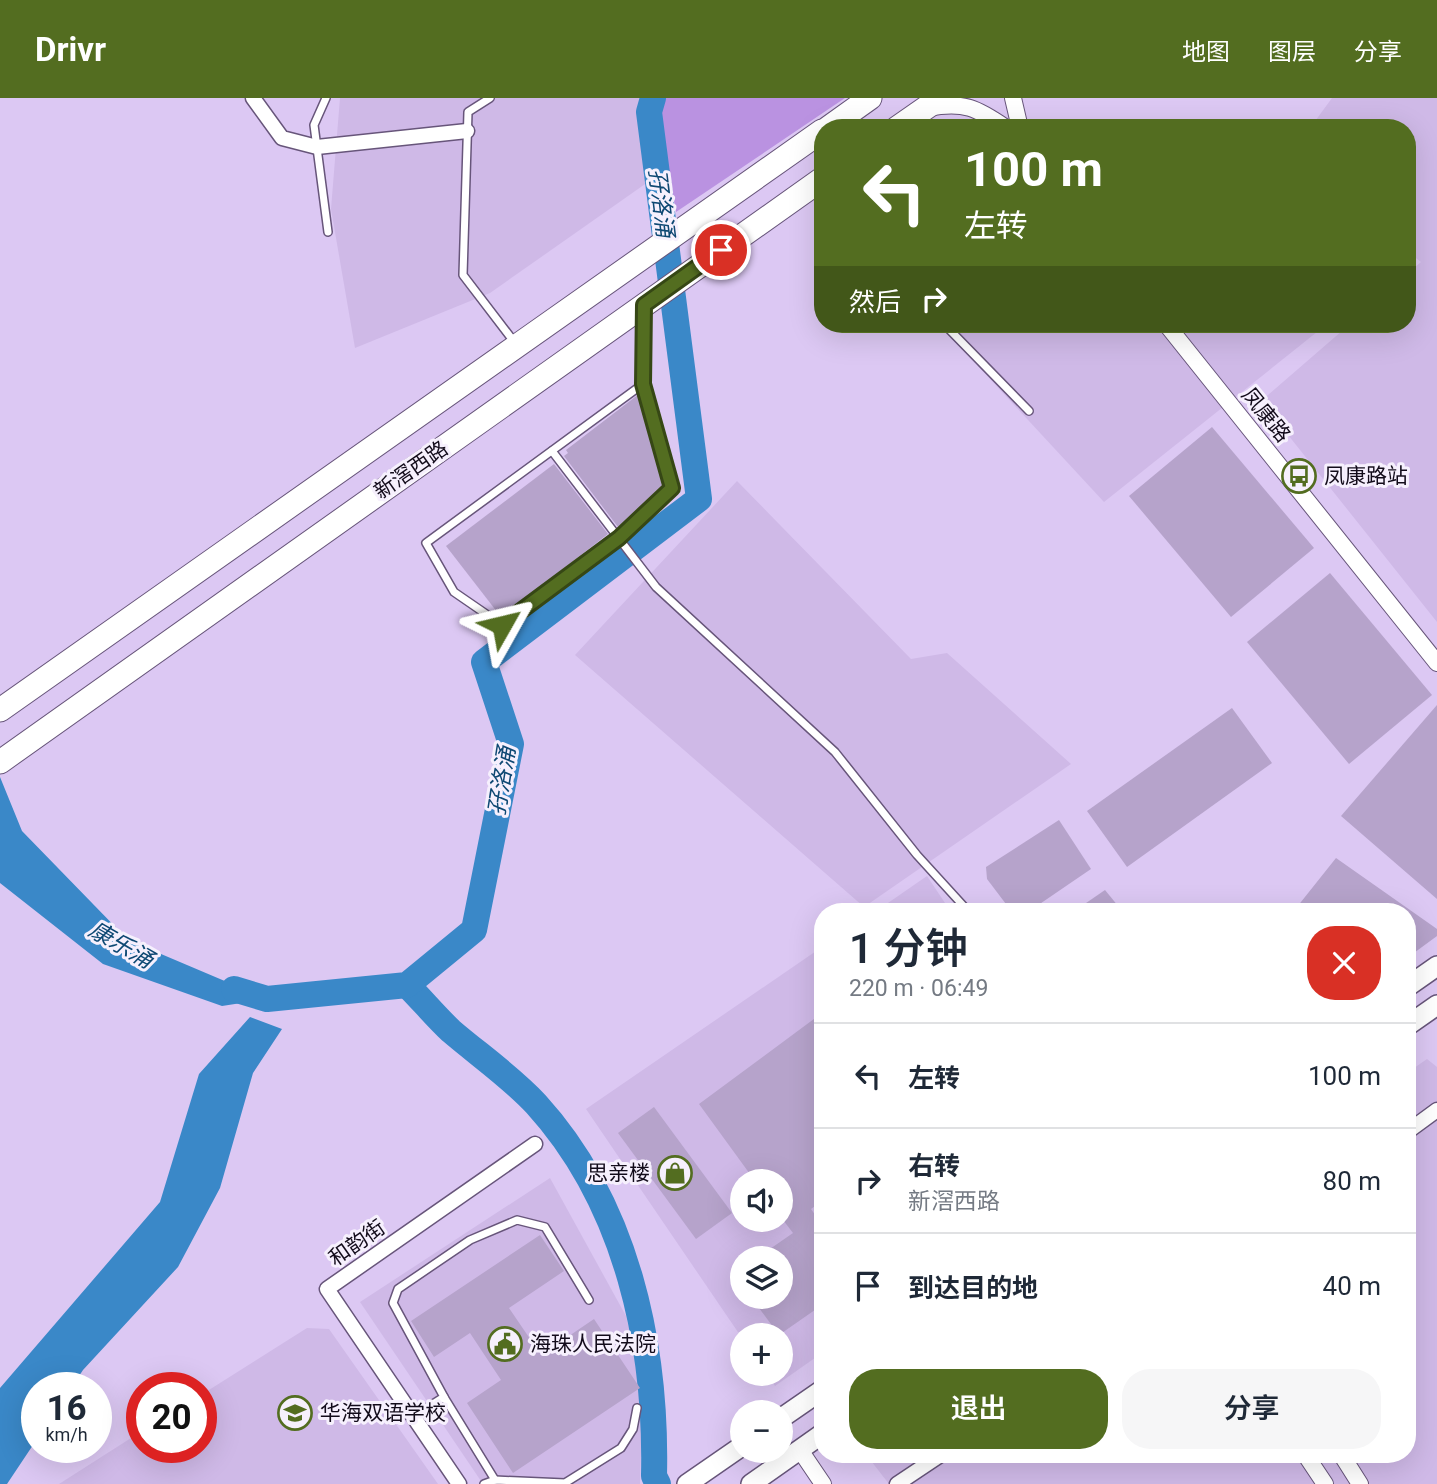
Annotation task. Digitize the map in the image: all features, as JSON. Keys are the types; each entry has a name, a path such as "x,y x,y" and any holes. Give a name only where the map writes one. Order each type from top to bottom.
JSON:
{"highway":[{"path":"841,119 870,98"},
{"path":"910,119 933,103"},
{"name":"新滘西路","path":"0,709 814,137"},
{"name":"新滘西路","path":"8,756 814,185"}],"main road":[{"path":"1416,981 1437,966"},
{"path":"1416,1019 1437,1004"},
{"path":"793,1410 814,1396"},
{"path":"751,1484 814,1440"},
{"path":"687,1484 730,1454"}],"street":[{"path":"253,98 282,138 317,147 467,131"},
{"path":"1013,98 1018,119"},
{"path":"933,103 958,103 972,107 991,119"},
{"name":"凤康路","path":"1173,333 1437,663"},
{"path":"1416,1125 1437,1110"},
{"name":"和韵街","path":"460,1484 327,1289 535,1144"},
{"path":"800,1450 823,1484"},
{"path":"897,1484 928,1463"},
{"path":"1311,1463 1325,1484"},
{"path":"1347,1463 1360,1484"}],"lane":[{"path":"326,98 314,125 328,232"},
{"path":"491,98 468,111 463,275 518,346"},
{"path":"643,384 426,543 454,592 502,625 619,538 672,488 643,384 644,305"},
{"path":"953,333 1029,411"},
{"path":"552,451 656,587 835,752 917,855 961,903"},
{"path":"495,1480 444,1396 393,1303 398,1289 470,1240 517,1220 545,1227 589,1300"},
{"path":"414,1416 444,1396"},
{"path":"484,1484 495,1480 565,1483 621,1448 633,1429 637,1408"}],"shaded area":[{"path":"340,98 645,98 648,182 490,293 355,348 331,209"},
{"path":"662,98 845,98 676,212 658,111"},
{"path":"1332,98 1437,98 1437,622 1261,401 1340,333 1416,333 1416,266 1421,262 1416,258 1416,119 1317,119"},
{"path":"947,333 1316,333 1104,502"},
{"path":"737,481 911,659 947,653 1071,764 870,903 859,903 575,655"},
{"path":"927,876 945,903 888,903"},
{"path":"814,952 814,1359 793,1373 793,1323 732,1323 586,1109"},
{"path":"1427,1059 1437,1067 1437,1484 889,1484 873,1463 1416,1463 1416,1067"},
{"path":"550,1178 626,1316 643,1385 640,1484 483,1484 360,1302"},
{"name":"华海双语学校","path":"307,1328 329,1329 438,1484 59,1484 92,1463 112,1463 112,1450 126,1441 126,1463 217,1463 217,1385"}],"water":[{"name":"康乐涌","path":"0,777 22,831 128,940 267,999 222,1006 103,964 0,883"},
{"path":"250,1017 282,1029 253,1073 220,1188 178,1267 82,1372 21,1372 21,1463 7,1484 0,1484 0,1388 160,1202 199,1074"}],"building":[{"path":"639,394 664,487 618,527 564,456 568,453 566,450"},
{"path":"1212,427 1314,548 1231,617 1129,496"},
{"path":"554,464 608,534 501,617 446,546"},
{"path":"1330,573 1432,695 1349,764 1247,642"},
{"path":"1437,705 1437,899 1341,816"},
{"path":"1232,708 1272,763 1127,867 1087,811"},
{"path":"1059,820 1091,869 1041,903 1005,903 987,879 986,867"},
{"path":"1336,858 1400,903 1300,903"},
{"path":"1105,890 1116,903 1086,903"},
{"path":"1416,914 1437,929 1437,936 1416,951"},
{"path":"814,1019 814,1207 811,1209 814,1213 814,1311 793,1325 793,1323 770,1323 760,1309 793,1309 793,1246 774,1246 793,1233 793,1169 746,1169 699,1104"},
{"name":"思亲楼","path":"654,1107 730,1210 730,1214 696,1239 618,1133"},
{"name":"海珠人民法院","path":"540,1235 564,1271 509,1308 541,1355 594,1319 640,1388 513,1473 467,1403 501,1380 470,1333 434,1357 411,1321"}],"waterway":[{"name":"孖洛涌","path":"234,989 267,999 407,985 474,930 511,744 484,662 699,499 649,112 653,98"},
{"path":"407,985 451,1031 506,1075 536,1104 567,1143 593,1186 614,1231 630,1278 642,1327 650,1377 654,1476 658,1484"}],"place":[{"name":"凤康路站","path":"1299,476"},
{"name":"思亲楼","path":"675,1173"},
{"name":"海珠人民法院","path":"505,1344"},
{"name":"华海双语学校","path":"295,1413"}],"route":[{"path":"502,625 619,538 672,488 643,384 644,305 721,250"}]}
